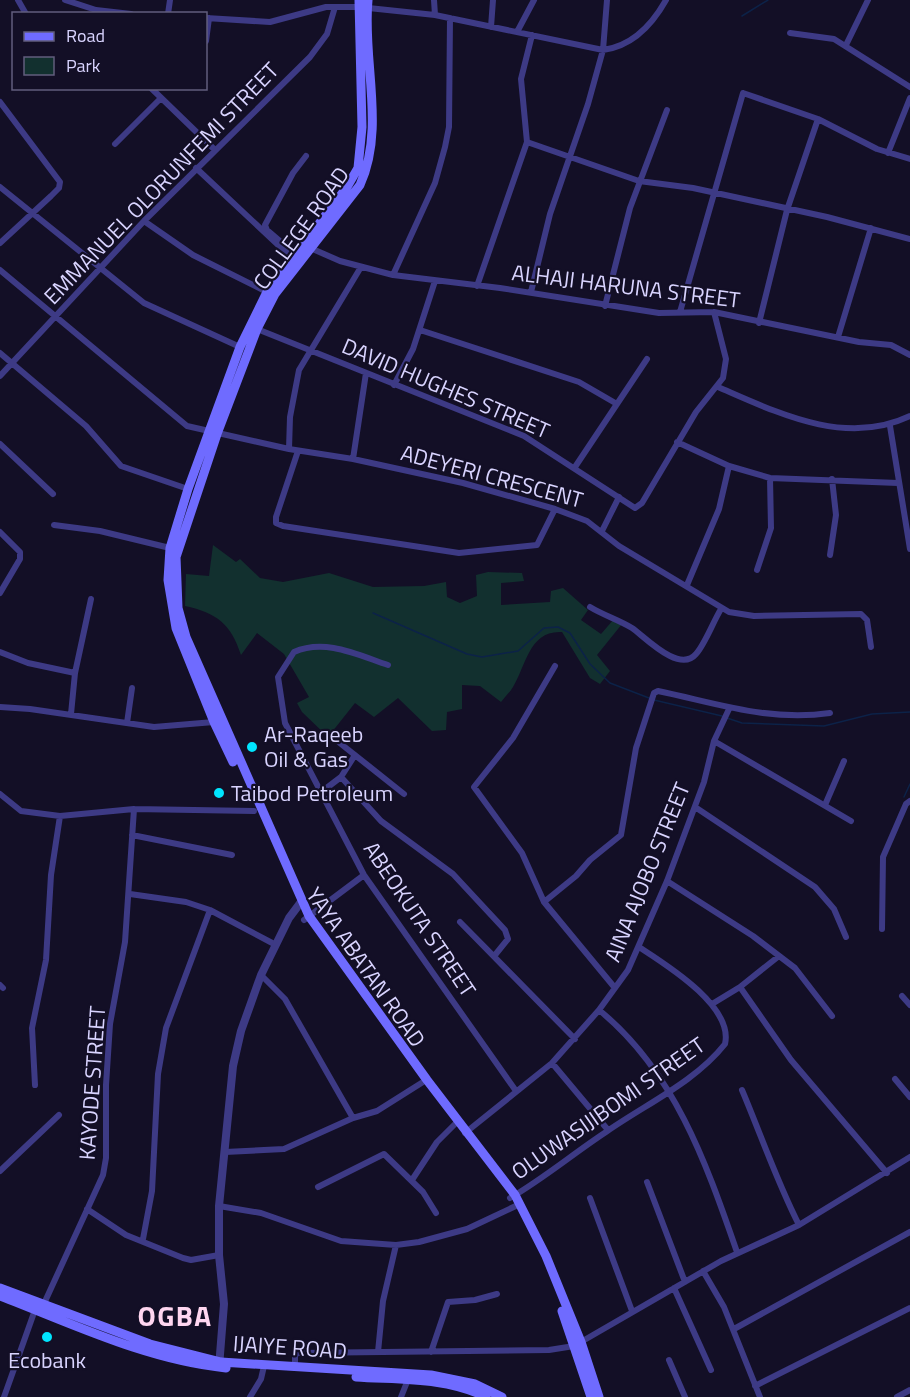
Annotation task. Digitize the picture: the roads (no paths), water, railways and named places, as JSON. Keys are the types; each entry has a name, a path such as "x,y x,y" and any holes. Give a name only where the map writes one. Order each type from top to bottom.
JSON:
{"main road":[{"name":"COLLEGE ROAD","path":"213,433 257,329 275,294 307,246 360,184 367,169 370,154 371,77 363,4"},
{"name":"COLLEGE ROAD","path":"213,433 240,347 267,292 293,256 307,246"},
{"name":"YAYA ABATAN ROAD","path":"213,433 188,489 170,548 168,580 171,611 214,722 306,918 423,1082 455,1124 465,1132"},
{"name":"YAYA ABATAN ROAD","path":"213,433 176,557 178,608 186,637 299,905"},
{"name":"YAYA ABATAN ROAD","path":"306,918 515,1201 598,1397"},
{"name":"IJAIYE ROAD","path":"0,1288 39,1307 148,1351 192,1364 409,1377"},
{"name":"IJAIYE ROAD","path":"0,1296 39,1307"},
{"name":"YAYA ABATAN ROAD","path":"577,1344 591,1397"},
{"name":"IJAIYE ROAD","path":"264,1369 295,1368 409,1377"},
{"path":"409,1377 454,1386 486,1397"},
{"path":"409,1377 456,1379 502,1397"}],"street":[{"path":"65,0 96,10 114,12"},
{"path":"96,10 98,0"},
{"path":"434,0 435,15"},
{"path":"491,27 493,0"},
{"path":"517,32 534,0"},
{"path":"531,292 550,213 603,50 607,0"},
{"path":"207,18 270,22 335,7 363,4 435,15 603,50 614,48 643,31 666,0"},
{"path":"846,45 868,0"},
{"name":"EMMANUEL OLORUNFEMI STREET","path":"0,376 144,221 310,57 327,34 335,7"},
{"path":"393,275 435,183 445,147 449,127 450,18"},
{"path":"790,33 824,36 846,45 910,87"},
{"path":"477,286 527,142 521,79 532,35"},
{"path":"115,144 157,92 215,150"},
{"path":"680,312 715,194 739,98 745,93 818,118 888,153 910,159"},
{"path":"888,153 910,98"},
{"path":"0,102 60,182 59,188 0,243"},
{"path":"605,306 639,181 667,110"},
{"path":"759,323 787,210 818,118"},
{"path":"527,142 569,159 639,181 715,194 871,228 910,239"},
{"path":"293,256 267,230 266,223 306,156"},
{"path":"196,168 293,256"},
{"path":"0,187 144,303 163,314 240,347"},
{"path":"144,221 193,255 267,292"},
{"path":"838,337 871,228"},
{"name":"ALHAJI HARUNA STREET","path":"307,246 361,267 393,275 531,292 605,306 659,313 714,312 759,323 891,345 910,355"},
{"path":"289,449 294,393 299,370 310,348 361,267"},
{"name":"ADEYERI CRESCENT","path":"0,270 56,315 178,421 213,433 298,451 353,459 463,483 555,508 587,521 619,546 687,585 721,609 754,616 865,616 871,647"},
{"path":"394,384 408,361 435,281"},
{"name":"DAVID HUGHES STREET","path":"257,329 310,348 366,374 524,436 636,508 640,507 696,412 718,387 726,369 726,359 714,312"},
{"path":"420,330 579,382 617,404"},
{"path":"0,353 86,426 121,466 188,489"},
{"path":"574,467 647,359"},
{"path":"353,459 366,374"},
{"path":"718,387 797,420 848,429 890,426 910,416"},
{"path":"890,426 910,549"},
{"path":"677,442 729,466 770,478 898,483"},
{"path":"0,444 53,494"},
{"path":"298,451 276,523 294,529 465,553 539,544 555,508"},
{"path":"687,585 719,509 729,466"},
{"path":"757,570 771,528 770,478"},
{"path":"830,555 836,515 832,479"},
{"path":"602,531 619,497"},
{"path":"54,525 100,531 170,548"},
{"path":"0,532 20,552 20,559 0,593"},
{"path":"71,714 75,673 91,599"},
{"path":"590,608 632,629 648,644 671,657 688,658 696,654 721,609"},
{"name":"ABEOKUTA STREET","path":"388,664 342,650 315,646 294,652 278,677 285,723 364,875 516,1091"},
{"path":"0,652 28,663 75,673"},
{"path":"555,666 513,738 474,787 517,845 544,902 615,988"},
{"path":"127,723 132,688"},
{"path":"544,902 621,835 636,748 652,697 658,691 729,712 785,716 830,713"},
{"path":"0,707 71,714 154,728 214,722"},
{"name":"AINA AJOBO STREET","path":"465,1132 552,1063 599,1010 628,970 667,881 695,807 714,741 729,712"},
{"path":"336,740 404,794"},
{"path":"714,741 851,821"},
{"path":"320,793 341,777 355,755"},
{"path":"825,805 844,760"},
{"path":"341,777 381,821 453,874 505,930 508,939 495,955"},
{"path":"0,794 21,811 60,816 134,809 254,811"},
{"path":"882,929 883,857 906,804 910,801"},
{"path":"695,807 815,887 834,909 846,937"},
{"name":"KAYODE STREET","path":"4,1397 39,1307 103,1175 106,1158 106,1085 110,1024 125,942 134,809"},
{"path":"35,1085 32,1028 45,960 51,875 60,816"},
{"path":"132,835 231,855"},
{"path":"306,918 364,875"},
{"path":"667,881 779,956 805,979 832,1016"},
{"path":"130,894 186,902 210,910 276,945"},
{"path":"220,1365 224,1304 219,1255 219,1206 233,1066 241,1031 261,975 299,905"},
{"path":"142,1239 152,1191 158,1074 166,1028 210,910"},
{"path":"460,921 575,1039"},
{"name":"OLUWASIJIBOMI STREET","path":"219,1206 261,1213 340,1240 396,1245 419,1242 467,1229 515,1201 608,1130 668,1092 705,1065 725,1044 726,1031 712,1004 683,976 639,947"},
{"path":"712,1004 740,987 779,956"},
{"path":"261,975 285,999 353,1118"},
{"path":"740,987 791,1060 887,1173"},
{"path":"902,996 910,1005"},
{"path":"599,1010 636,1044 668,1092 694,1138 737,1252"},
{"path":"552,1063 608,1130"},
{"path":"895,1079 910,1097"},
{"path":"225,1152 284,1149 353,1118 377,1111 423,1082"},
{"path":"742,1090 781,1190 799,1225"},
{"path":"0,1171 59,1115"},
{"path":"412,1180 431,1150 455,1124"},
{"path":"318,1187 384,1154 412,1180 436,1213"},
{"path":"295,1368 298,1353 549,1350 577,1344 737,1252 799,1225 910,1157"},
{"path":"647,1182 685,1282"},
{"path":"590,1198 632,1311"},
{"path":"87,1209 114,1229 191,1260 219,1255"},
{"path":"734,1329 910,1232"},
{"path":"378,1352 383,1301 396,1245"},
{"path":"704,1271 734,1329 760,1397"},
{"path":"674,1288 711,1370"},
{"path":"431,1352 448,1302 475,1300 497,1293"},
{"path":"755,1386 910,1308"},
{"path":"669,1360 685,1397"},
{"path":"250,1397 264,1369"},
{"path":"401,1397 409,1377"},
{"path":"897,1397 910,1390"}],"waterway":[{"path":"742,16 768,0"},
{"path":"373,613 467,654 482,657 518,651 544,628 558,627 570,633 590,664 610,683 649,698"},
{"path":"654,700 722,716"},
{"path":"727,718 742,723 824,726 872,714 910,712"},
{"path":"904,797 910,784"}],"place":[{"name":"Ar-Raqeeb Oil & Gas","path":"252,747"},
{"name":"Taibod Petroleum","path":"219,793"},
{"name":"Ecobank","path":"47,1337"}],"district":[{"name":"OGBA","path":"175,1316"}]}
